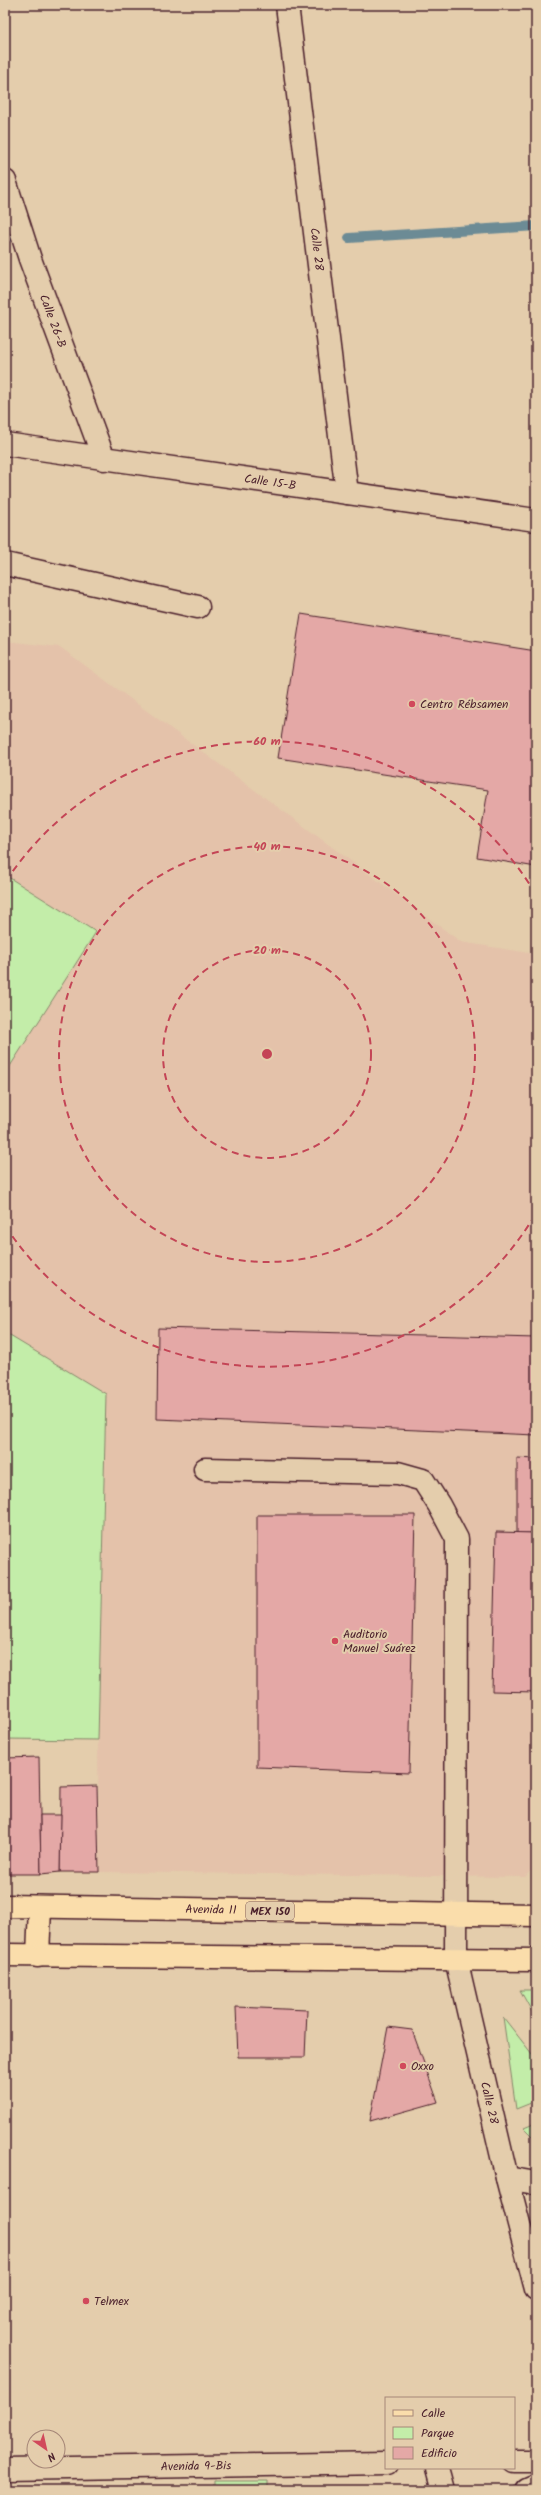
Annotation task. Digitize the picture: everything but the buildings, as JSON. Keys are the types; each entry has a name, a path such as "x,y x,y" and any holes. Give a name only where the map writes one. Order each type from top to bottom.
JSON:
{"main road":[{"name":"Avenida 11","path":"5,1906 456,1915 536,1915"},
{"path":"38,1956 40,1907"},
{"path":"5,1955 536,1960"}],"street":[{"name":"Calle 28","path":"287,5 347,493"},
{"name":"Calle 26-B","path":"5,181 30,259 104,459"},
{"name":"Calle 15-B","path":"5,444 536,520"},
{"path":"5,564 198,607"},
{"name":"Calle 28","path":"205,1469 398,1473 423,1480 439,1505 457,1539 456,1959 507,2178 536,2288"},
{"path":"507,2178 536,2183"},
{"path":"515,2461 536,2461"},
{"name":"Avenida 9-Bis","path":"5,2469 385,2463"},
{"path":"437,2469 443,2490"},
{"path":"527,2490 536,2486"}],"shaded area":[{"path":"5,641 60,647 461,942 536,954 536,1865 525,1877 99,1872 98,1740 106,1395 5,1333"}],"green space":[{"path":"5,875 96,932 5,1074"},
{"path":"5,1333 106,1394 98,1740 5,1739"},
{"path":"520,1990 536,1990 536,2019"},
{"path":"503,2017 536,2059 536,2101 516,2109"},
{"path":"536,2123 536,2140 524,2128"},
{"path":"214,2481 268,2481 268,2490 214,2490"}],"waterway":[{"path":"349,238 536,226"},
{"path":"5,233 7,238"}],"place":[{"name":"Centro Rébsamen","path":"412,704"},
{"name":"Auditorio Manuel Suárez","path":"335,1641"},
{"name":"Oxxo","path":"403,2066"},
{"name":"Telmex","path":"86,2301"}]}
